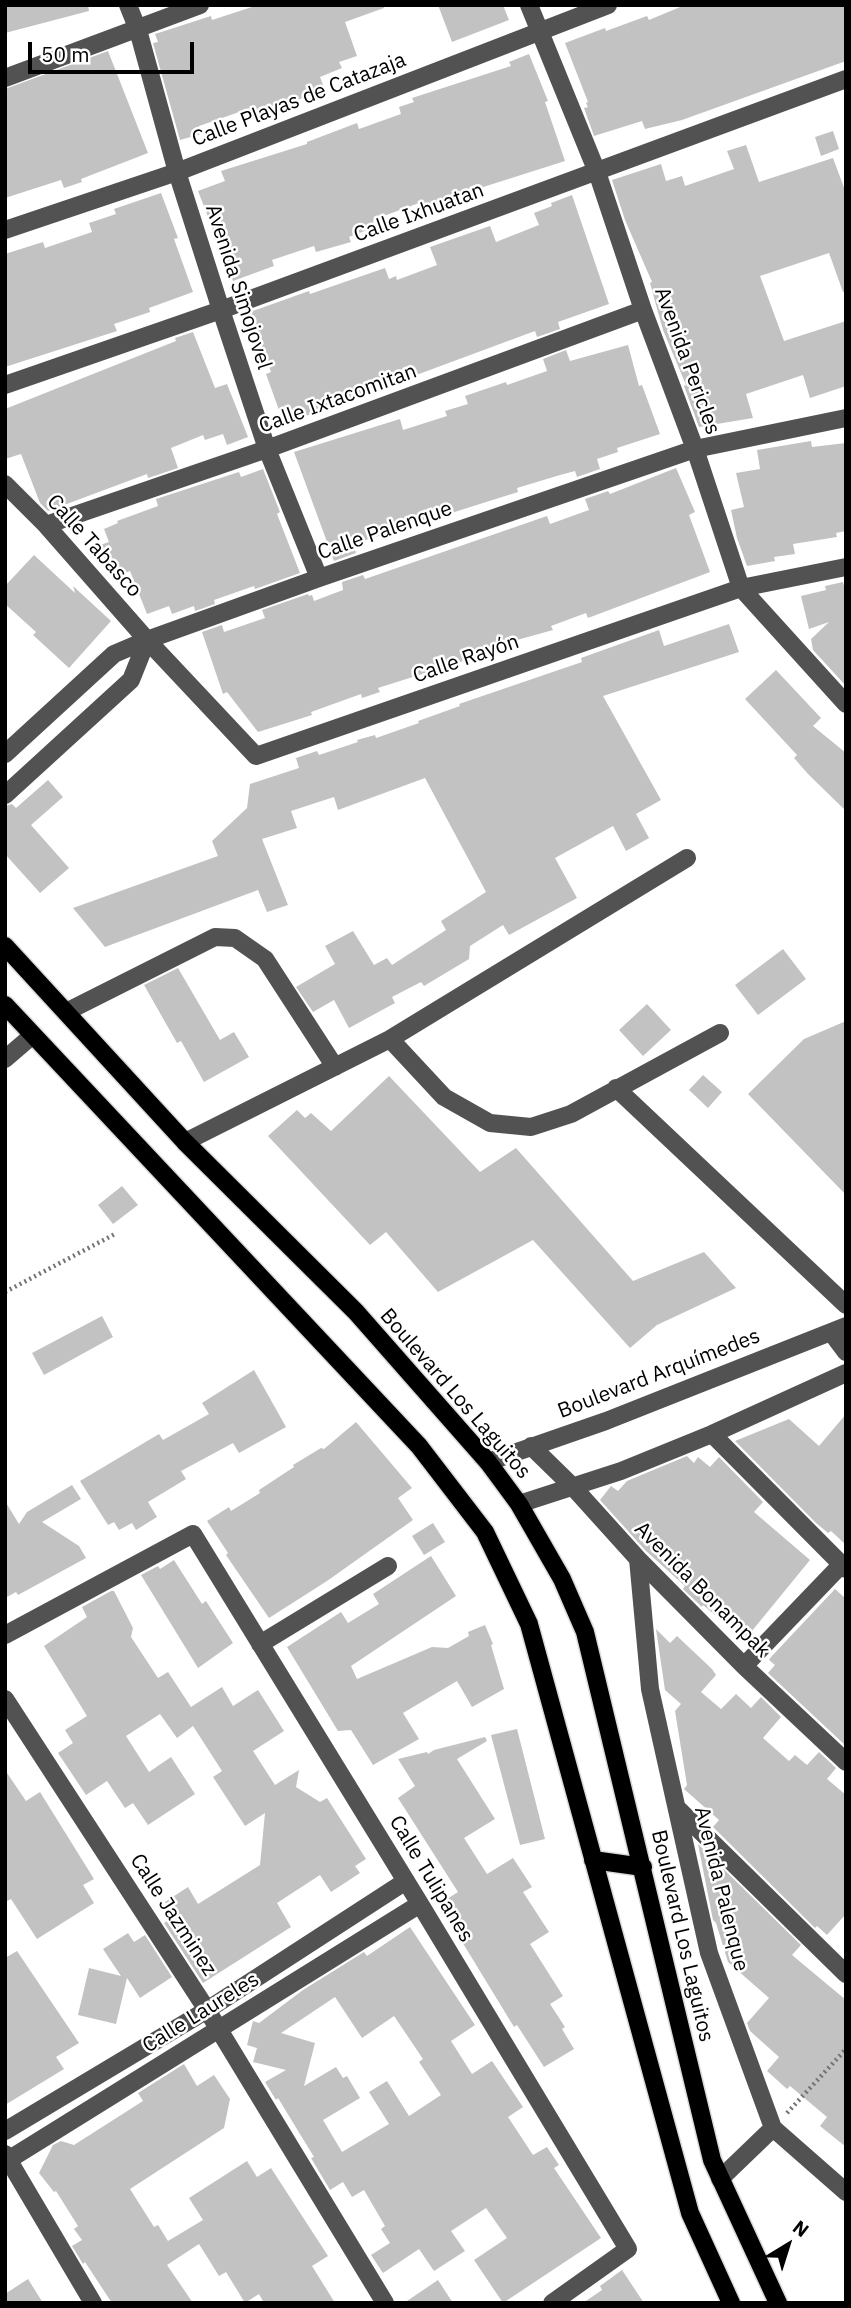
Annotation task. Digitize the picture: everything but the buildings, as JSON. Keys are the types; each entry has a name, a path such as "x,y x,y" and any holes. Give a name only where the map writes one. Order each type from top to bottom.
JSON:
{"main road":[{"name":"Boulevard Los Laguitos","path":"5,946 186,1142 356,1312 488,1462 519,1504 562,1579 585,1632 712,2160 778,2303"},
{"path":"5,1005 419,1446 485,1532 529,1624 690,2213 731,2303"},
{"path":"593,1860 643,1867"}],"street":[{"name":"Avenida Simojovel","path":"128,5 138,30 177,172 221,310 268,449 319,578"},
{"path":"5,78 200,5"},
{"name":"Avenida Pericles","path":"528,5 597,172 741,588 846,704"},
{"name":"Calle Playas de Catazaja","path":"5,230 177,172 608,5"},
{"name":"Calle Ixhuatan","path":"5,385 221,310 846,79"},
{"name":"Calle Ixtacomitan","path":"46,525 268,449 643,310"},
{"name":"Calle Palenque","path":"5,754 114,654 147,640 695,449 846,418"},
{"name":"Calle Tabasco","path":"5,484 46,525 147,640"},
{"name":"Calle Rayón","path":"147,640 256,756 741,588 846,567"},
{"path":"5,794 131,680 147,640"},
{"path":"186,1142 390,1039 687,858"},
{"path":"66,1012 215,937 235,938 265,959 335,1067"},
{"path":"390,1039 444,1097 490,1123 531,1127 571,1114 720,1033"},
{"path":"5,1059 33,1035"},
{"path":"616,1088 846,1305"},
{"path":"838,1329 846,1352"},
{"name":"Boulevard Arquímedes","path":"488,1462 606,1421 838,1329"},
{"path":"519,1504 621,1471 712,1434 846,1373"},
{"path":"712,1434 844,1567 744,1666"},
{"name":"Avenida Bonampak","path":"531,1446 744,1666 846,1762"},
{"name":"Calle Tulipanes","path":"5,1635 193,1535 628,2249 552,2303"},
{"name":"Avenida Palenque","path":"638,1559 650,1689 709,1953 773,2128 846,2192"},
{"path":"260,1644 388,1566"},
{"name":"Calle Jazminez","path":"5,1699 219,2029 385,2303"},
{"path":"677,1808 846,1974"},
{"path":"5,2131 207,2010 406,1881"},
{"name":"Calle Laureles","path":"6,2158 420,1904"},
{"path":"720,2179 773,2128"},
{"path":"6,2158 93,2303"}],"path":[{"path":"5,1292 115,1234"},
{"path":"773,2128 846,2049"}]}
